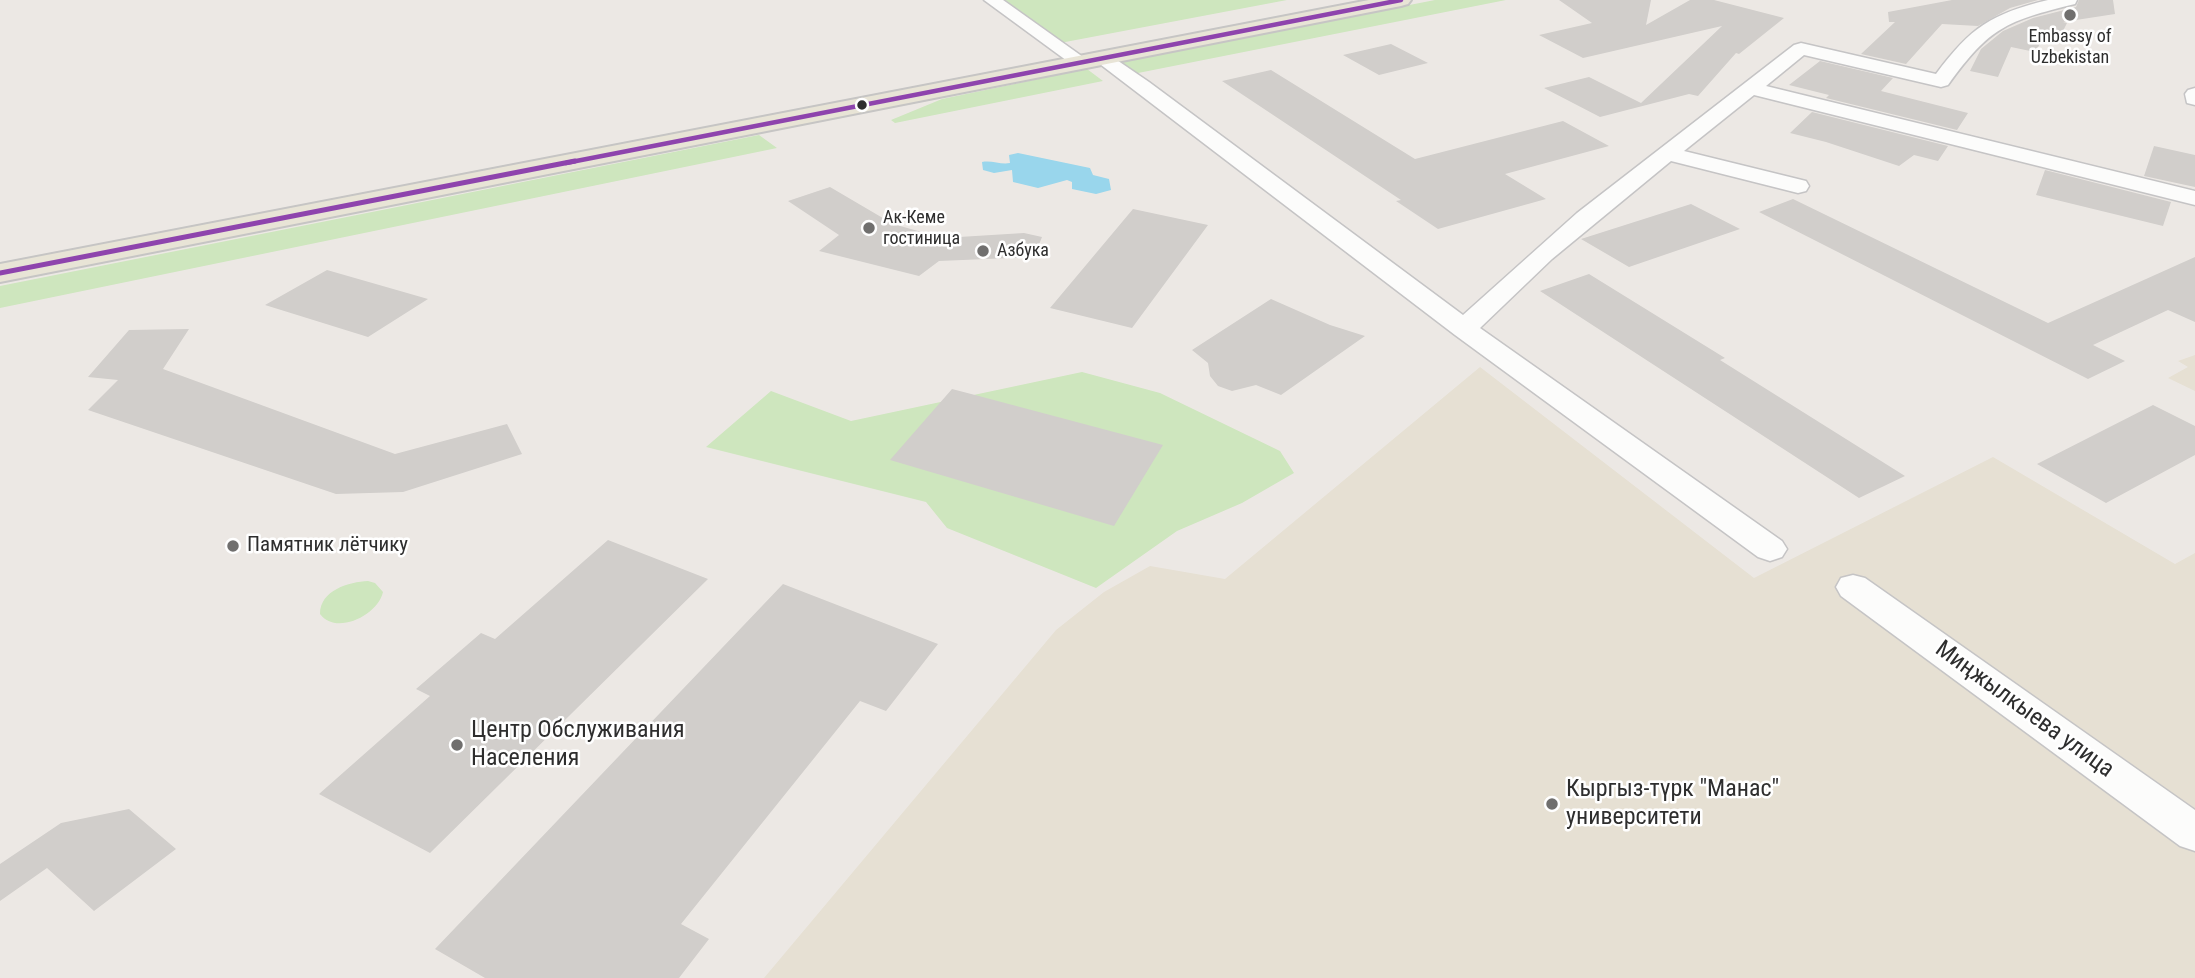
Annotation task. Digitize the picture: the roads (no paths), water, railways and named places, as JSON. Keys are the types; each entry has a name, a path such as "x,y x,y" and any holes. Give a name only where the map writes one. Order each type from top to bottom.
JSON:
{"main road":[{"path":"0,273 1401,0"}],"street":[{"path":"992,0 1091,60 1135,81 1464,328 1770,550"},
{"path":"1464,328 1527,267 1600,204 1801,49 1941,81 1971,41 1985,30 2023,12 2069,0"},
{"path":"1752,89 2195,198"},
{"path":"1666,153 1798,187"},
{"name":"Миңжылкыева улица","path":"1853,587 2195,833"}],"water":[{"path":"1018,153 1090,168 1093,175 1109,179 1111,190 1096,194 1072,189 1072,182 1067,180 1038,188 1013,182 1012,170 994,173 983,170 982,162 1010,163 1009,155"}],"place":[{"name":"Embassy of Uzbekistan","path":"2070,15"},
{"name":"Ак-Кеме гостиница","path":"869,228"},
{"name":"Азбука","path":"983,251"},
{"name":"Памятник лётчику","path":"233,546"},
{"name":"Центр Обслуживания Населения","path":"457,745"},
{"name":"Кыргыз-түрк \"Манас\" университети","path":"1552,804"}]}
